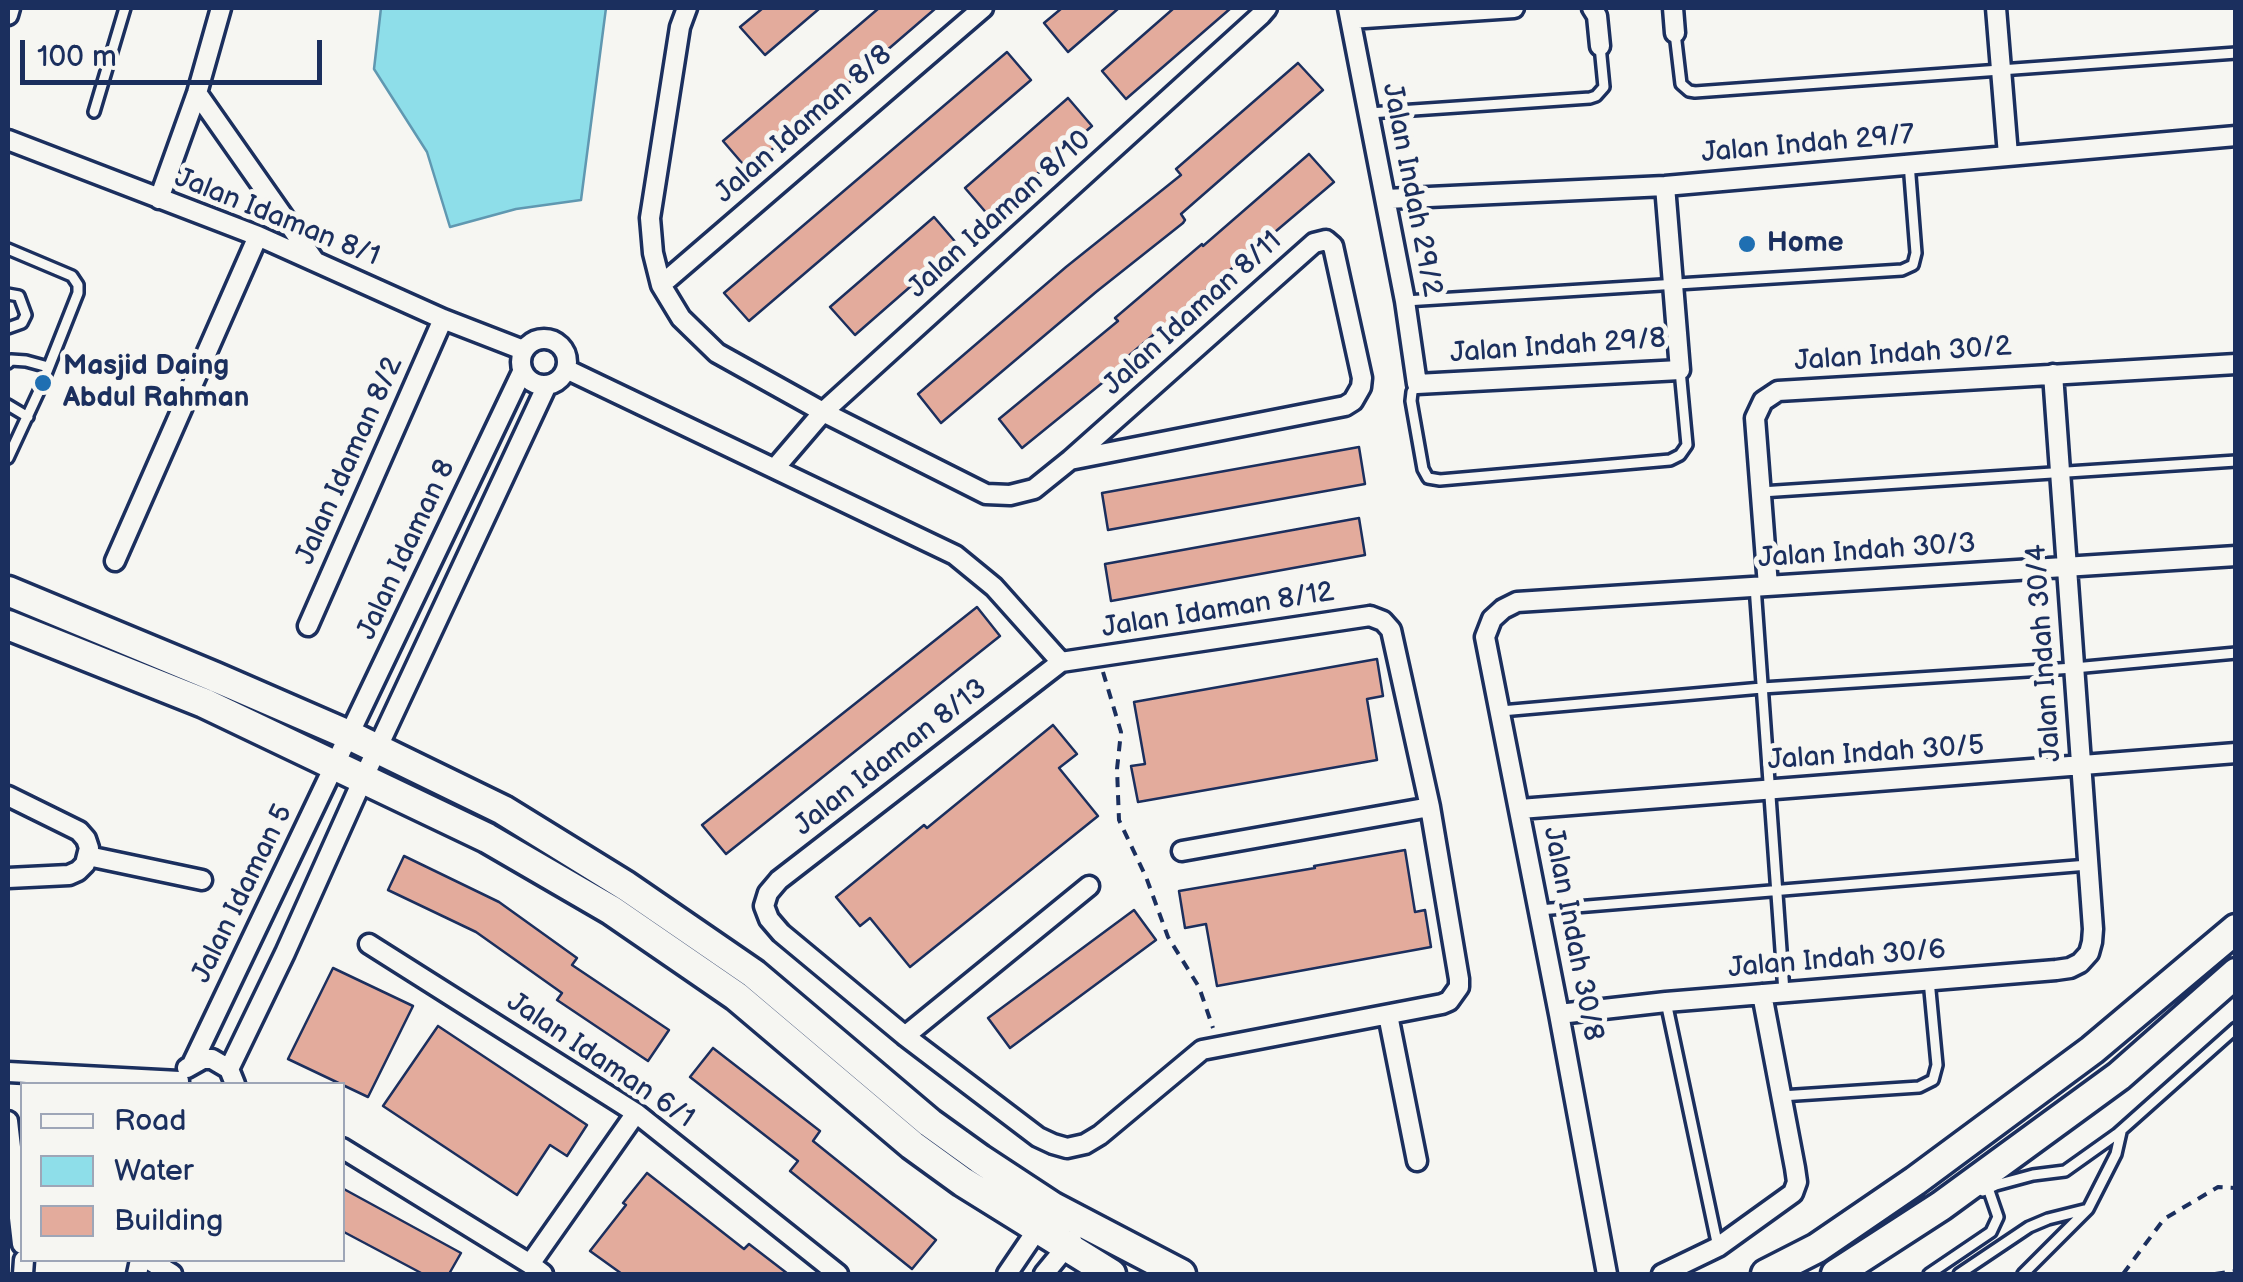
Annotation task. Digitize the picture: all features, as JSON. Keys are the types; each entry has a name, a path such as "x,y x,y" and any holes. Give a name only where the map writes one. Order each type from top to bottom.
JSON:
{"main road":[{"path":"8,591 215,676 370,763 486,838 610,910 736,996 912,1146 963,1182 1046,1218 1084,1224 1181,1274"},
{"path":"8,624 204,703 344,751"},
{"path":"1766,1274 1817,1248 1915,1181 2092,1050 2236,928"},
{"path":"1836,1274 1919,1220 2119,1076 2236,973"},
{"path":"1046,1218 1066,1246 1111,1274"}],"street":[{"path":"8,15 10,8"},
{"path":"159,199 197,93 221,8"},
{"path":"687,8 680,28 650,218 652,253 661,285 681,318 717,354 823,412"},
{"name":"Jalan Idaman 8/8","path":"661,285 983,8"},
{"name":"Jalan Idaman 8/10","path":"775,468 823,412 1267,8"},
{"path":"1349,13 1514,8"},
{"path":"1592,8 1600,46"},
{"path":"1673,8 1675,33"},
{"path":"1996,8 2008,154"},
{"name":"Jalan Indah 29/2","path":"1349,13 1406,301 1418,384"},
{"path":"197,93 314,260"},
{"name":"Jalan Indah 29/7","path":"1386,199 1665,186 2236,136"},
{"name":"Jalan Idaman 8/1","path":"8,140 258,236 442,319 524,350"},
{"name":"Jalan Indah 29/8","path":"1418,384 1680,370 1665,186"},
{"path":"115,561 258,236"},
{"name":"Jalan Idaman 8/11","path":"823,412 986,494 1034,489 1314,244 1326,240 1333,246 1362,378 1353,401 1345,406 1070,460"},
{"name":"Jalan Idaman 8/2","path":"308,626 442,319"},
{"path":"535,340 550,340 566,354 566,369 559,380 548,386 532,383 520,365 524,350 535,340"},
{"name":"Jalan Indah 30/2","path":"1762,586 1755,418 1764,401 1778,391 2236,364"},
{"path":"566,369 955,555 994,587 1061,662"},
{"name":"Jalan Idaman 8","path":"344,751 522,372"},
{"name":"Jalan Indah 30/4","path":"2053,374 2092,929"},
{"name":"Jalan Idaman 8","path":"370,763 548,386"},
{"path":"440,547 467,557"},
{"name":"Jalan Indah 30/3","path":"1503,609 1518,602 2236,556"},
{"name":"Jalan Indah 30/8","path":"1503,609 1492,619 1486,637 1606,1274"},
{"name":"Jalan Idaman 8/12","path":"1061,662 1370,616 1383,621 1391,630 1430,807"},
{"name":"Jalan Idaman 8/13","path":"906,1036 781,933 764,906 768,893 778,880 1061,662"},
{"name":"Jalan Idaman 5","path":"179,1082 193,1062 344,751"},
{"name":"Jalan Indah 30/5","path":"1520,809 2236,753"},
{"path":"193,1062 212,1059 232,1076 370,763"},
{"path":"8,796 79,831 86,839 88,856 78,871 69,875 8,878"},
{"path":"1089,886 906,1036 1052,1144 1067,1148 1100,1135 1202,1050 1442,1004 1455,995 1459,979 1430,807 1182,852"},
{"path":"88,856 202,880"},
{"name":"Jalan Indah 30/6","path":"1559,1014 2070,968 2080,964 2088,953 2092,929"},
{"name":"Jalan Idaman 6/1","path":"369,944 636,1112 838,1274"},
{"path":"1662,1274 1718,1247 1793,1193 1797,1182 1762,994"},
{"path":"1388,1015 1416,1161"},
{"path":"8,1072 163,1082"},
{"path":"345,1150 536,1269 636,1112"},
{"path":"8,1121 20,1226"},
{"path":"1007,1274 1046,1218"},
{"path":"1044,1274 1084,1224"}],"lane":[{"path":"94,112 125,8"},
{"path":"1675,33 1681,84 1695,92 2236,52"},
{"path":"1368,113 1590,98 1604,87 1600,46"},
{"path":"1406,301 1908,268 1916,259 1909,163"},
{"path":"8,249 72,276 78,285 28,417 8,458"},
{"path":"8,294 19,296 26,315 22,322 8,328"},
{"path":"8,363 26,360 48,367"},
{"path":"1418,384 1411,401 1423,469 1428,478 1440,480 1680,456 1687,445 1680,370"},
{"path":"8,406 28,417"},
{"path":"1761,492 2236,462"},
{"path":"1762,586 1762,688 1784,992"},
{"path":"1500,711 2236,653"},
{"path":"1539,910 2088,865"},
{"path":"1781,1096 1926,1084 1932,1080 1938,1065 1929,980"},
{"path":"1666,1002 1718,1247"},
{"path":"1919,1220 1988,1188 2065,1171 2121,1130 2236,1028"},
{"path":"2023,1274 2088,1208 2116,1154 2121,1130"},
{"path":"1929,1274 1992,1232 1998,1218 1988,1188"},
{"path":"1959,1274 2029,1228 2088,1208"}],"path":[{"path":"1098,656 1121,732 1116,769 1119,820 1168,937 1199,987 1220,1047"},
{"path":"2123,1274 2164,1219 2218,1187 2236,1188"},
{"path":"2216,1274 2236,1271"}],"water":[{"path":"381,8 606,8 581,200 516,209 450,227 427,152 374,69"}],"building":[{"path":"763,8 820,8 765,55 740,27"},
{"path":"879,8 936,8 748,170 723,141"},
{"path":"1062,8 1119,8 1068,52 1044,23"},
{"path":"1174,8 1231,8 1126,99 1102,71"},
{"path":"1007,52 1031,80 749,321 724,293"},
{"path":"1298,63 1323,90 1181,214 1183,223 941,423 918,394 1181,175 1176,169"},
{"path":"1068,98 1092,126 989,216 965,188"},
{"path":"1309,154 1334,182 1126,358 1128,362 1022,448 999,419"},
{"path":"934,217 958,245 855,335 830,307"},
{"path":"1359,447 1365,484 1108,530 1102,493"},
{"path":"1359,518 1365,555 1111,601 1105,564"},
{"path":"977,607 1000,636 726,854 702,825"},
{"path":"1377,659 1383,696 1367,699 1377,760 1138,802 1131,766 1145,764 1134,702"},
{"path":"1053,725 1077,754 1059,768 1098,816 910,967 870,918 860,926 836,897"},
{"path":"1405,850 1415,912 1425,910 1431,947 1217,986 1206,924 1185,928 1179,891"},
{"path":"404,856 499,902 577,958 572,965 669,1030 648,1061 557,1000 562,993 476,932 388,890"},
{"path":"1134,910 1156,940 1010,1048 988,1018"},
{"path":"333,968 413,1006 368,1097 345,1086 345,1082 336,1082 288,1059"},
{"path":"438,1026 587,1125 567,1156 550,1145 517,1195 383,1106"},
{"path":"713,1048 820,1131 813,1141 936,1240 912,1269 790,1171 798,1161 690,1077"},
{"path":"647,1173 744,1249 749,1244 788,1274 622,1274 590,1251"},
{"path":"345,1190 461,1253 449,1274 423,1274 345,1233"}],"place":[{"name":"Home","path":"1747,244"},
{"name":"Masjid Daing Abdul Rahman","path":"43,383"}]}
